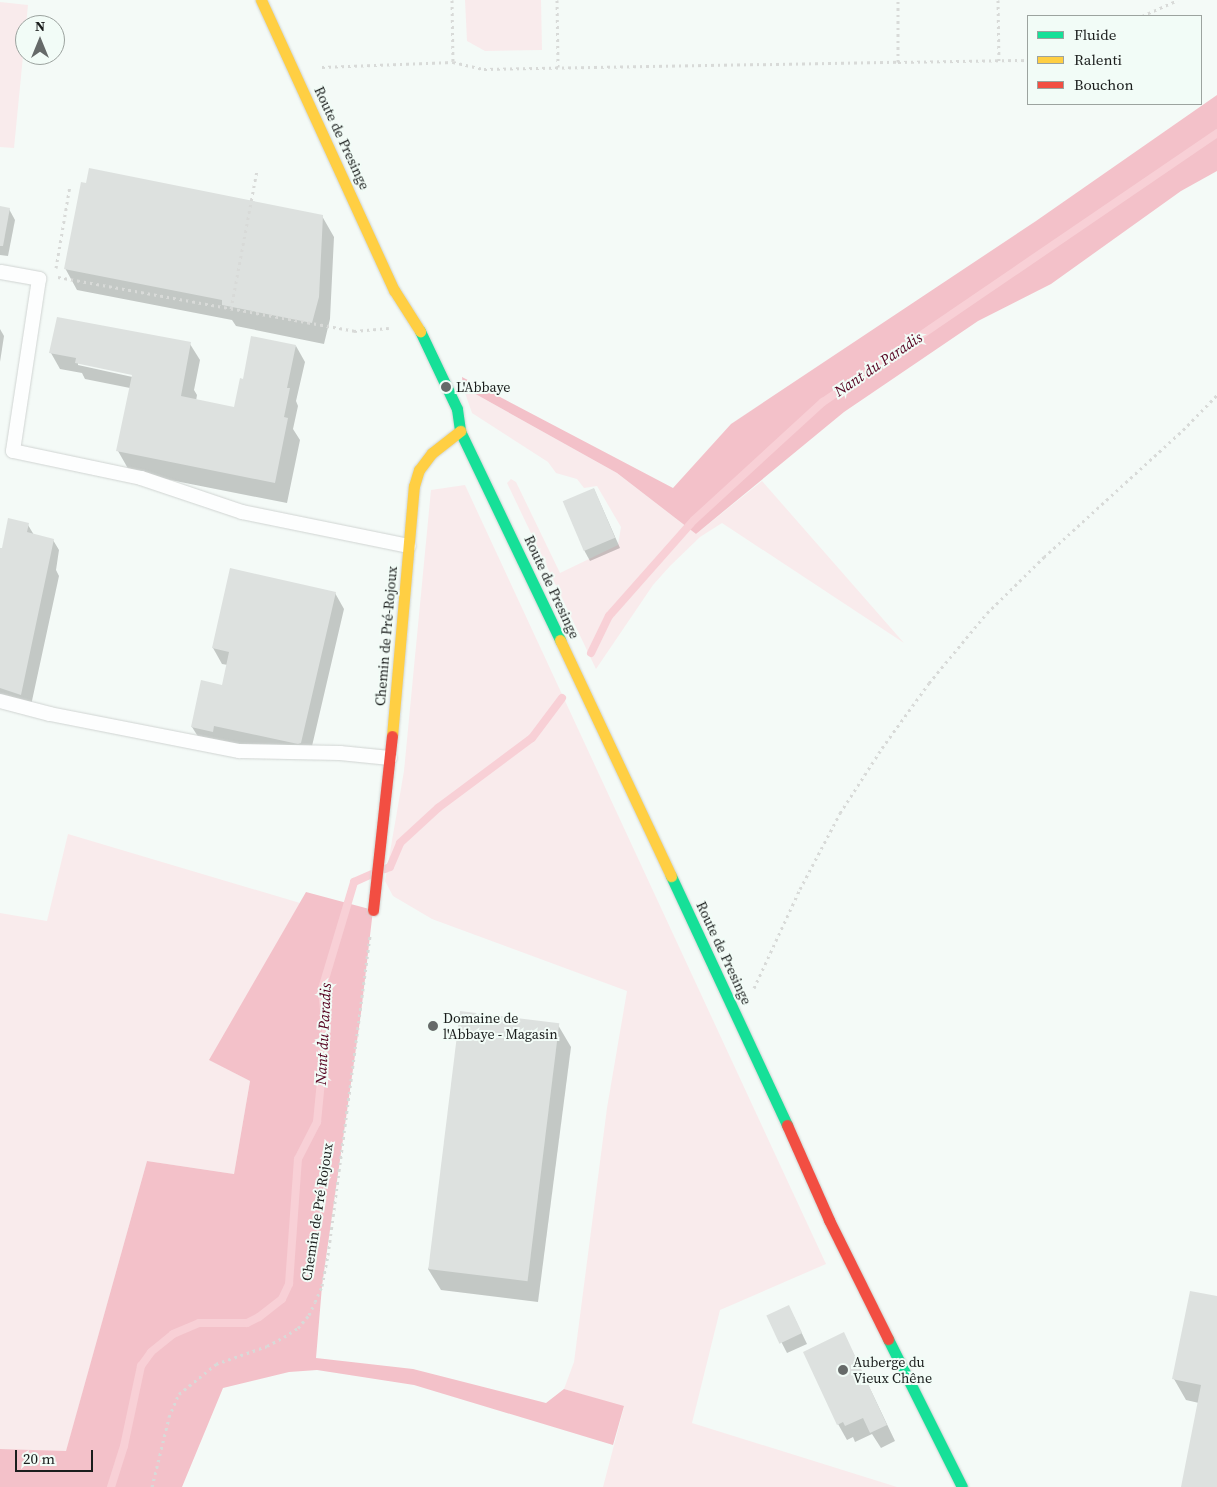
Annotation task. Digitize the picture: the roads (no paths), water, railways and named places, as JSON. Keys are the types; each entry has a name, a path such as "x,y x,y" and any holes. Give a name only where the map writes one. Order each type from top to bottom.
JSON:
{"street":[{"name":"Route de Presinge","path":"261,0 394,290 413,318 433,357 456,409 460,431 584,691 874,1314 904,1369 962,1487"},
{"name":"Route de Presinge","path":"394,290 400,323"},
{"name":"Route de Presinge","path":"445,418 460,431"},
{"name":"Chemin de Pré-Rojoux","path":"373,910 390,758 414,486 419,470 432,453 460,431"}],"lane":[{"path":"1,272 39,279 13,451 141,478 242,512 409,546"},
{"path":"0,701 60,716 239,751 340,753 390,758"}],"waterway":[{"name":"Nant du Paradis","path":"591,653 609,616 694,520 823,402 1217,133"},
{"name":"Nant du Paradis","path":"385,869 390,867 400,843 438,808 532,738 562,698"},
{"name":"Nant du Paradis","path":"111,1487 124,1446 141,1366 151,1352 173,1334 199,1323 247,1323 259,1317 282,1299 289,1284 298,1159 317,1122 326,1031 322,989 354,882 372,874"}],"place":[{"name":"L'Abbaye","path":"446,387"},
{"name":"Domaine de l'Abbaye - Magasin","path":"433,1026"},
{"name":"Auberge du Vieux Chêne","path":"843,1370"}]}
